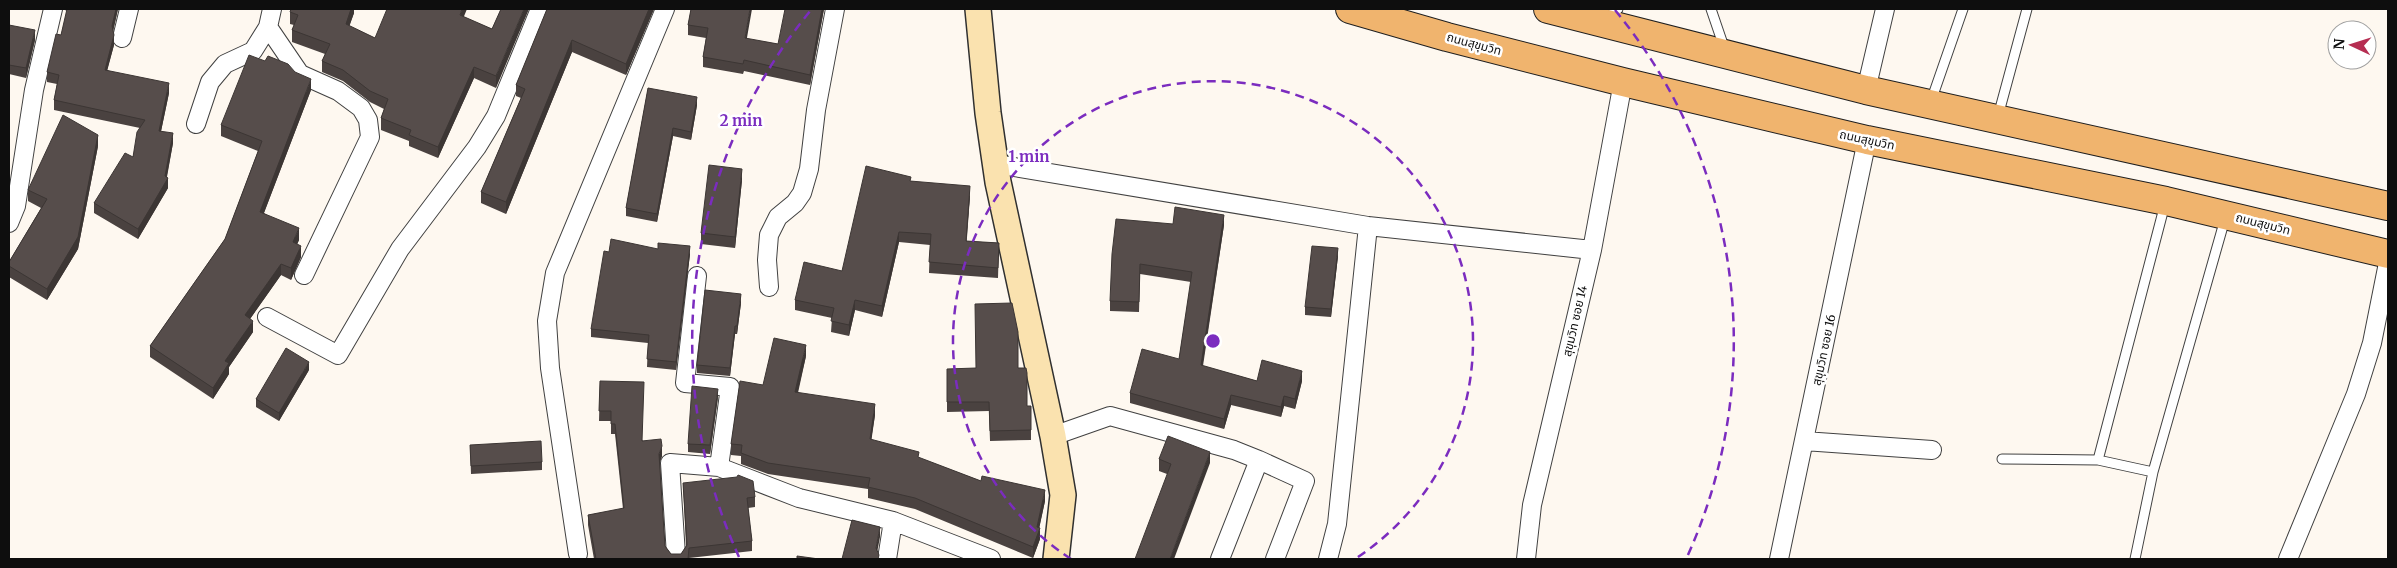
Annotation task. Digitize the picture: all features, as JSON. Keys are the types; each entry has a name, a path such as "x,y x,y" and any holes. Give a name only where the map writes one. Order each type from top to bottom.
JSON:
{"main road":[{"name":"ถนนสุขุมวิท","path":"1350,9 1447,37 1623,82 1867,140 2166,201 2388,254"},
{"path":"1548,9 1610,16 1726,55 1866,90 2388,206"}],"street":[{"path":"9,223 16,206 34,90 53,9"},
{"path":"122,38 129,9"},
{"path":"196,124 210,82 225,64 253,51 268,26 272,9"},
{"path":"267,317 338,355 400,249 477,147 496,116 540,9"},
{"path":"578,554 550,368 547,321 555,273 665,9"},
{"path":"769,287 768,235 778,218 795,203 802,193 809,170 816,110 835,9"},
{"path":"978,9 979,32 996,164 1053,436 1063,495 1056,559"},
{"path":"1866,90 1885,9"},
{"path":"268,26 300,74 338,90 361,108 368,120 370,137 304,274"},
{"name":"สุขุมวิท ซอย 14","path":"1526,559 1532,505 1592,250 1623,82"},
{"name":"สุขุมวิท ซอย 16","path":"1779,559 1867,140"},
{"path":"996,164 1368,226 1592,250"},
{"path":"1328,559 1337,524 1368,226"},
{"path":"2288,559 2356,394 2372,343 2388,263"},
{"path":"697,276 685,383 730,387 719,467"},
{"path":"1053,436 1110,416 1234,450 1305,481 1275,559"},
{"path":"1804,441 1932,450"},
{"path":"1220,559 1259,460"},
{"path":"676,555 670,463 719,467 799,498 893,521 991,559"},
{"path":"887,559 893,521"}],"lane":[{"path":"1711,9 1726,55"},
{"path":"1930,104 1963,9"},
{"path":"1997,118 2027,9"},
{"path":"2098,460 2166,201"},
{"path":"2135,559 2153,472 2226,215"},
{"path":"2002,459 2098,460 2153,472"}],"building":[{"path":"67,9 116,9 112,26 114,35 105,70 169,83 159,131 173,133 165,176 168,178 138,229 94,203 125,153 133,157 137,132 145,120 54,100 59,75 47,72 56,34 61,35"},
{"path":"291,9 351,9 346,24 375,38 387,9 462,9 460,15 492,29 501,9 524,9 496,76 474,67 438,147 409,135 411,130 381,118 388,99 370,91 343,70 322,61 330,44 292,30 298,15 290,12"},
{"path":"547,9 649,9 626,64 572,40 506,202 481,192 525,89 516,85"},
{"path":"691,9 750,9 745,38 778,44 785,9 822,9 810,75 744,60 743,64 703,57 708,28 688,25"},
{"path":"9,25 35,30 26,68 9,65"},
{"path":"249,55 265,61 268,56 288,64 295,72 311,79 260,212 299,228 293,242 301,246 291,268 281,264 245,315 253,321 225,361 229,363 213,388 150,346 225,239 262,141 221,125"},
{"path":"648,88 697,97 691,132 673,128 657,214 626,208"},
{"path":"63,115 98,135 78,237 47,289 9,266 9,262 47,199 28,190"},
{"path":"709,165 742,169 735,237 701,233"},
{"path":"866,166 911,177 910,181 970,186 966,241 999,243 998,268 929,262 931,234 899,232 882,306 855,300 849,325 831,321 834,308 795,300 804,262 842,271"},
{"path":"1175,207 1224,215 1201,365 1257,381 1262,360 1302,371 1295,399 1284,396 1281,407 1231,395 1224,419 1130,393 1142,349 1179,359 1192,272 1140,264 1139,302 1110,301 1116,219 1173,224"},
{"path":"611,239 658,249 658,243 690,246 676,362 647,359 649,335 591,329 604,251 609,252"},
{"path":"1312,246 1338,248 1331,309 1305,307"},
{"path":"705,290 741,294 730,368 697,365"},
{"path":"1012,303 1018,332 1018,368 1026,368 1027,373 1027,406 1031,406 1031,430 990,431 989,402 947,402 947,369 976,368 975,304"},
{"path":"774,338 806,345 795,392 875,404 870,439 919,452 918,457 981,481 982,476 1045,490 1037,527 1040,528 1033,547 915,498 868,487 870,478 768,463 741,453 742,445 731,444 740,381 763,385"},
{"path":"286,348 309,362 279,413 256,399"},
{"path":"600,381 644,382 642,441 661,439 662,446 659,454 665,546 671,554 681,554 687,545 683,483 737,477 738,475 753,481 755,497 747,498 752,541 689,548 688,559 596,559 588,515 624,508 615,424 611,424 611,411 599,411"},
{"path":"692,386 718,389 710,445 688,444"},
{"path":"1168,436 1210,452 1170,559 1135,559 1171,464 1159,459"},
{"path":"541,441 542,462 471,466 470,445"},
{"path":"852,520 880,527 876,548 879,555 878,559 842,559"},
{"path":"797,556 819,559 797,559"}]}
